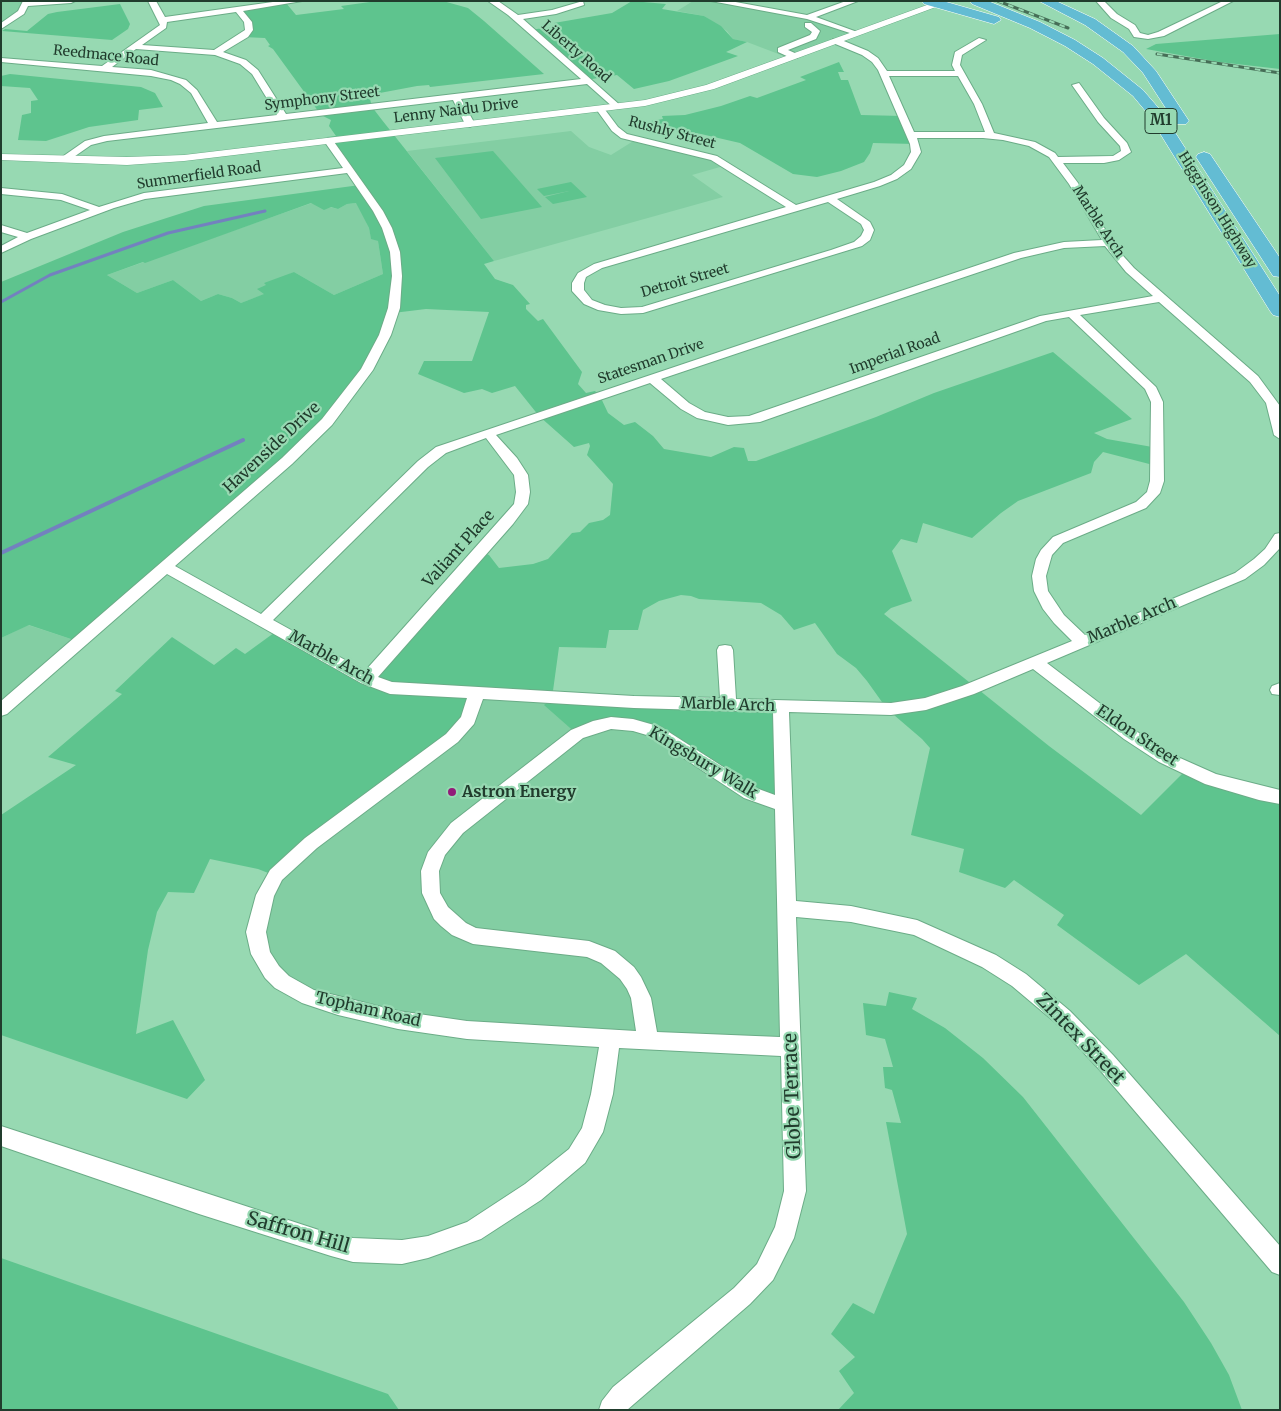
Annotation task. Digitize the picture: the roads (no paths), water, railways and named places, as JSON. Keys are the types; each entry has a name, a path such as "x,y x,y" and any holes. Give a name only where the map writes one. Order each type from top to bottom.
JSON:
{"highway":[{"name":"Higginson Highway","path":"1045,1 1090,22 1110,35 1137,57 1149,71 1280,272"},
{"path":"1061,1 1085,16 1090,22"},
{"name":"Higginson Highway","path":"951,5 1053,34 1082,50 1120,77 1138,93 1154,112 1280,311"}],"street":[{"path":"4,24 27,3 72,1"},
{"path":"104,69 159,30 164,24 152,1"},
{"path":"163,20 298,1"},
{"name":"Liberty Road","path":"492,1 516,18 617,106"},
{"path":"715,1 808,21 856,34"},
{"path":"1100,1 1114,16 1131,26 1137,35 1144,37 1161,34 1229,1"},
{"path":"808,21 847,2"},
{"path":"516,18 553,12 581,3"},
{"name":"Lenny Naidu Drive","path":"2,157 127,160 169,159 600,109 670,98 690,93 900,18 951,5"},
{"path":"216,53 245,35 249,30 248,22 238,10"},
{"path":"794,56 781,50 813,37 816,30 808,21"},
{"path":"982,40 958,54 956,65 978,104 990,135"},
{"name":"Detroit Street","path":"829,198 865,222 869,230 866,238 858,244 835,252 643,310 621,311 602,308 588,302 578,291 578,283 582,275 598,266 886,181 904,170 913,161 916,152 911,135 884,74 871,56 836,41"},
{"path":"135,47 216,53 235,58 250,66 283,117"},
{"name":"Reedmace Road","path":"1,60 164,75 184,82 194,92 214,126"},
{"path":"884,74 959,73"},
{"name":"Symphony Street","path":"65,159 81,146 100,139 588,82"},
{"path":"1056,160 1104,160 1116,158 1126,152 1124,145 1101,120 1076,85"},
{"path":"456,98 470,124"},
{"name":"Rushly Street","path":"600,109 624,136 714,158 794,208"},
{"name":"Marble Arch","path":"911,135 990,135 1032,144 1046,151 1056,160 1108,243 1130,270 1254,379 1272,402 1280,435"},
{"name":"Havenside Drive","path":"1,710 311,439 345,400 367,370 378,350 394,308 398,269 395,252 383,219 329,141"},
{"name":"Summerfield Road","path":"1,250 27,237 99,210 144,196 350,170"},
{"path":"1,191 62,197 99,210"},
{"path":"1,228 27,237"},
{"name":"Statesman Drive","path":"263,620 423,464 441,450 1018,255 1064,245 1108,243"},
{"name":"Imperial Road","path":"652,378 685,406 701,415 728,421 749,420 787,409 1044,318 1162,298"},
{"path":"1071,313 1150,387 1157,402 1157,481 1153,493 1141,504 1058,540 1051,546 1043,559 1039,576 1041,591 1048,605 1059,619 1083,642"},
{"name":"Valiant Place","path":"367,679 508,522 521,504 523,492 521,474 488,433"},
{"name":"Marble Arch","path":"166,567 367,679 390,688 477,694 781,707 878,709 917,705 948,697 1240,576 1270,552 1280,537"},
{"path":"725,650 728,704"},
{"name":"Eldon Street","path":"1034,662 1130,735 1165,758 1211,779 1280,797"},
{"name":"Topham Road","path":"477,694 468,720 452,738 311,843 276,875 265,895 257,920 256,932 261,954 272,972 295,990 331,1004 373,1014 467,1030 648,1041 792,1046"},
{"name":"Globe Terrace","path":"611,1410 622,1396 742,1296 765,1272 786,1230 796,1191 781,707"},
{"name":"Kingsbury Walk","path":"648,1041 641,998 634,983 627,973 608,957 589,949 473,936 459,929 448,920 441,913 431,893 430,871 436,852 458,828 577,734 611,723 633,725 655,731 750,793 763,800 784,804"},
{"name":"Zintex Street","path":"787,908 851,914 917,928 981,957 1020,980 1063,1017 1106,1062 1280,1264"},
{"name":"Saffron Hill","path":"1,1136 199,1203 331,1244 353,1250 402,1252 428,1247 473,1231 533,1192 577,1156 592,1132 602,1094 610,1039"}],"waterway":[{"path":"1,302 50,275 168,233 265,211"},
{"path":"1,553 243,440"}],"railway":[{"path":"998,1 1068,28"},
{"path":"1157,54 1280,73"}],"place":[{"name":"Astron Energy","path":"452,792"}]}
